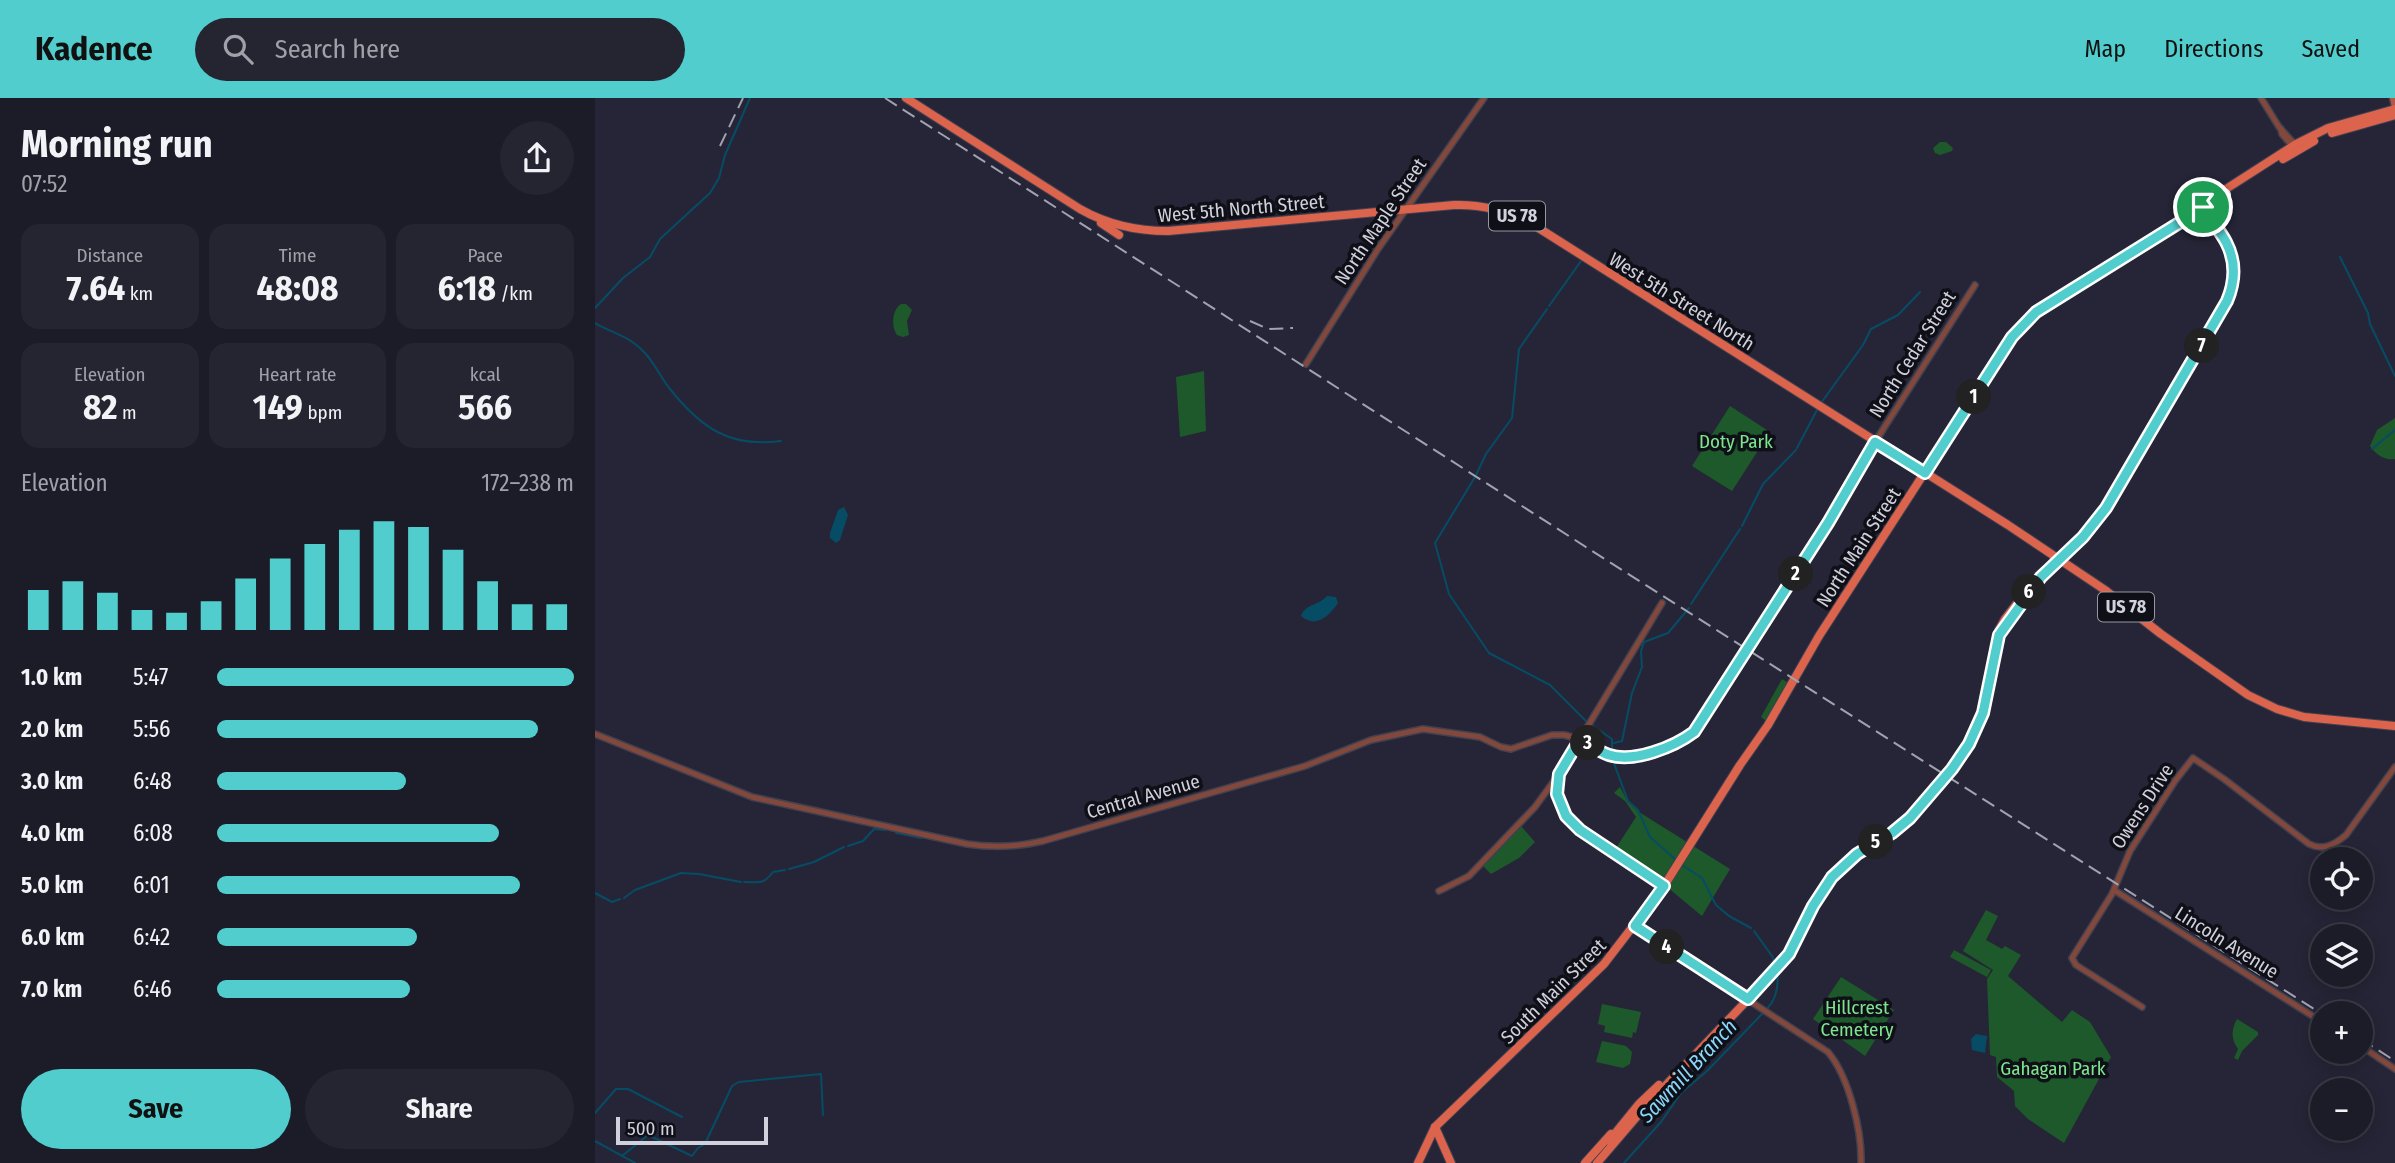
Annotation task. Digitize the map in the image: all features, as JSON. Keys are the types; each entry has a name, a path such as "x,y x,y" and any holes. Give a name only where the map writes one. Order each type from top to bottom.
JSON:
{"main road":[{"name":"West 5th North Street","path":"906,98 1094,217 1130,229 1168,231 1406,209"},
{"path":"2393,98 2395,108"},
{"name":"North Main Street","path":"1768,725 1819,636 2012,337 2028,319 2294,147 2328,128 2395,108"},
{"name":"North Main Street","path":"2203,207 2294,147 2331,133 2395,115"},
{"path":"2215,225 2212,212 2224,195"},
{"name":"West 5th Street North","path":"1406,209 1474,205 1520,218 1925,473"},
{"path":"1596,1163 1645,1107 1781,965 1796,944 1813,906 1832,877 1857,854 1902,826 1952,769 1969,744 1983,713 1999,630 2005,619 2046,567 2083,537 2106,508 2219,317 2232,290 2231,254 2203,207"},
{"path":"2185,219 2200,216 2215,225"},
{"path":"1094,217 1121,235 1130,229"},
{"name":"US 78","path":"1925,473 2105,590 2236,687 2265,703 2315,719 2395,726"},
{"name":"South Main Street","path":"1419,1163 1435,1127 1604,964 1635,926 1664,886 1768,725"},
{"path":"1585,1163 1674,1071 1695,1054"},
{"path":"1596,1163 1626,1119"},
{"path":"1435,1127 1451,1163"}],"street":[{"name":"North Maple Street","path":"1306,364 1349,293 1483,98"},
{"path":"2261,98 2294,147"},
{"name":"North Cedar Street","path":"1694,732 1828,523 1875,442 1975,285"},
{"path":"1440,891 1469,876 1535,807 1559,774 1662,603"},
{"name":"Central Avenue","path":"595,734 752,797 991,847 1019,846 1048,840 1302,767 1368,741 1402,733 1431,729 1480,737 1511,749 1552,735 1564,734 1613,756 1638,756 1654,752 1694,732"},
{"name":"Owens Drive","path":"2142,1007 2072,960 2088,930 2115,893 2131,849 2193,758 2309,844 2323,847 2338,842 2346,835 2395,767"},
{"path":"1559,774 1558,796 1571,823 1664,886"},
{"name":"Lincoln Avenue","path":"2115,893 2310,1015"},
{"path":"1635,926 1828,1052 1838,1067 1860,1131 1861,1163"},
{"path":"2373,1054 2395,1069"}],"green space":[{"path":"1940,142 1946,142 1953,148 1952,151 1940,155 1935,153 1933,148"},
{"path":"901,304 906,304 912,310 907,321 909,335 903,337 897,335 893,323 894,314"},
{"path":"1204,371 1206,431 1180,437 1176,377"},
{"name":"Doty Park","path":"1730,406 1770,432 1732,491 1692,466"},
{"path":"2395,418 2395,459 2388,459 2377,454 2370,446 2377,430"},
{"path":"1782,679 1792,685 1766,721 1761,717"},
{"path":"1620,787 1628,802 1639,812 1730,869 1702,916 1661,882 1614,851 1636,817 1625,801 1614,793"},
{"path":"1520,825 1535,842 1519,858 1491,874 1481,864"},
{"name":"Gahagan Park","path":"1986,910 1998,916 1986,940 2021,955 2008,976 2062,1022 2072,1010 2090,1022 2111,1057 2064,1143 2028,1119 2015,1106 2014,1091 1997,1077 1996,1057 1990,1055 1987,979 1993,970 1963,951"},
{"path":"1954,950 1991,970 1987,977 1950,957"},
{"name":"Hillcrest Cemetery","path":"1841,977 1894,1010 1865,1056 1813,1019"},
{"path":"1602,1004 1641,1012 1636,1033 1633,1032 1632,1038 1604,1032 1605,1026 1598,1024"},
{"path":"2237,1019 2258,1032 2238,1060 2234,1058 2238,1049 2233,1034"},
{"path":"1602,1041 1626,1046 1632,1052 1630,1064 1623,1068 1596,1062"}],"water":[{"path":"844,507 848,515 840,540 836,543 830,538 830,533 838,510"},
{"path":"1327,596 1336,597 1338,603 1326,616 1312,621 1301,616 1305,609"},
{"path":"1976,1034 1987,1036 1985,1053 1972,1050 1971,1039"}],"waterway":[{"path":"595,308 623,278 650,257 660,239 710,193 719,178 725,155 750,98"},
{"path":"2340,257 2395,376"},
{"path":"1549,306 1581,261"},
{"path":"1821,403 1863,345 1871,329 1898,315 1920,292"},
{"path":"1476,475 1486,454 1512,418 1519,349 1547,309"},
{"path":"595,323 639,347 682,403 705,424 732,438 781,441"},
{"path":"1797,448 1818,408"},
{"name":"Sawmill Branch","path":"2372,449 2395,430"},
{"path":"1742,526 1763,484 1796,450"},
{"path":"1475,477 1435,543 1449,594 1489,653 1550,685 1586,721 1612,739 1612,758 1628,801 1638,810 1650,837 1676,860"},
{"path":"1691,604 1740,529"},
{"path":"1614,743 1622,741 1632,693 1642,667 1641,651 1644,642 1668,633 1689,608"},
{"path":"848,846 863,841 874,829 885,830"},
{"path":"896,833 921,838"},
{"path":"789,869 814,862 844,847"},
{"path":"1682,865 1702,878 1716,905 1751,928"},
{"path":"744,882 761,882 773,872 785,870"},
{"path":"624,898 635,890 681,873 741,882"},
{"path":"595,893 612,902 620,899"},
{"path":"1754,931 1776,966"},
{"path":"1767,1009 1777,992 1777,972"},
{"name":"Sawmill Branch","path":"1624,1163 1661,1122 1681,1093 1707,1071 1763,1013"},
{"path":"622,1156 648,1135 692,1156 705,1144 732,1086 739,1082 821,1074 823,1115"},
{"path":"595,1113 616,1089 628,1089 682,1117"},
{"path":"595,1141 635,1163"}],"railway":[{"path":"720,146 743,98"},
{"path":"885,98 2310,1006"},
{"path":"1250,321 1268,329 1293,328"},
{"path":"2373,1047 2395,1061"}],"route":[{"path":"2224,195 2214,207 2212,218 2231,254 2232,290 2219,317 2106,508 2083,537 2041,577 1999,635 1983,713 1969,744 1944,779 1902,826 1857,854 1832,877 1813,906 1796,944 1781,965 1748,999 1635,926 1664,886 1580,830 1566,816 1557,794 1559,774 1580,739 1607,755 1638,756 1660,750 1694,732 1828,523 1875,442 1925,473 2016,331 2028,319 2203,207 2224,195"}]}
